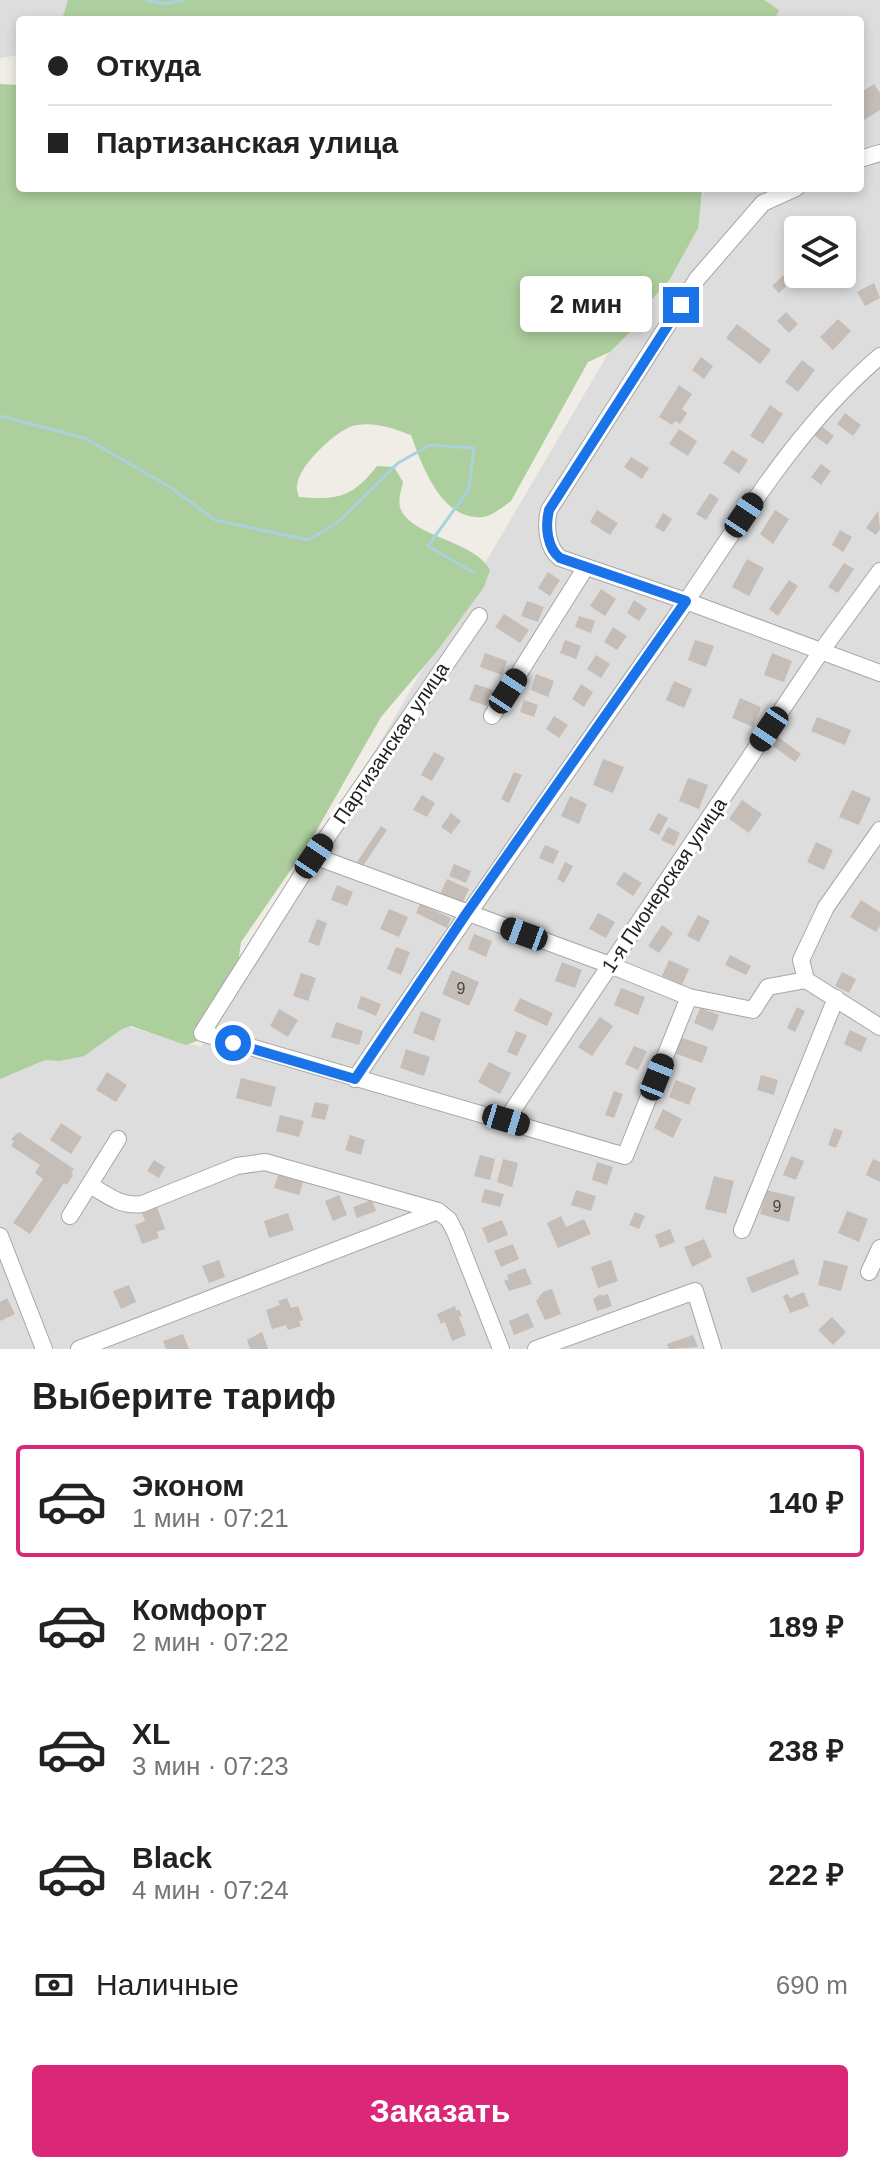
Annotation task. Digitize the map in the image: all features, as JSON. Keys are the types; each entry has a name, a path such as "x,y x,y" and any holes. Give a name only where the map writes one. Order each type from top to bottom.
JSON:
{"street":[{"path":"787,192 763,203 697,279 549,510 547,519 552,551 560,558 880,673"},
{"path":"689,997 625,1156 355,1079 759,493 845,386 880,356"},
{"path":"492,716 586,567"},
{"name":"1-я Пионерская улица","path":"506,1120 822,650 880,571"},
{"name":"Партизанская улица","path":"355,1079 202,1033 314,856 479,616"},
{"path":"806,980 801,960 826,907 880,830"},
{"path":"314,856 689,997 753,1010 768,987 806,980 880,1027"},
{"path":"742,1230 836,998"},
{"path":"70,1216 118,1139"},
{"path":"90,1185 121,1204 130,1206 237,1166 265,1162 438,1211 449,1220 456,1234 501,1349"},
{"path":"79,1349 438,1211"},
{"path":"0,1236 44,1349"},
{"path":"869,1272 880,1248"},
{"path":"536,1349 695,1291 713,1349"}],"shaded area":[{"path":"0,0 347,0 251,16 16,16 16,56 0,58"},
{"path":"395,0 880,0 880,1349 0,1349 0,1073 100,1019 201,1047 666,255 693,217 704,192 864,192 864,16 428,16"}],"green space":[{"path":"68,0 764,0 779,10 776,16 63,16"},
{"path":"0,84 16,85 16,192 702,192 698,228 670,279 652,299 633,329 610,352 588,362 511,501 498,510 483,517 468,516 456,510 435,489 411,435 391,428 371,424 348,428 312,458 299,477 299,497 343,495 360,485 377,466 394,467 403,482 399,504 406,517 482,560 490,570 484,587 437,651 381,717 310,842 241,942 238,963 222,1004 221,1020 211,1036 186,1045 131,1026 84,1056 60,1061 45,1060 0,1079"}],"building":[{"path":"874,84 880,93 880,110 864,120 864,90"},
{"path":"784,275 784,288 779,293 772,286"},
{"path":"874,283 880,298 865,306 857,292"},
{"path":"786,312 798,324 789,333 777,321"},
{"path":"838,319 851,331 833,350 820,337"},
{"path":"737,324 771,350 760,364 726,338"},
{"path":"701,357 713,366 704,379 692,370"},
{"path":"802,360 815,370 798,392 785,382"},
{"path":"679,385 692,394 682,409 687,413 680,424 675,421 672,425 659,417"},
{"path":"770,405 783,414 763,444 750,436"},
{"path":"845,413 861,425 853,436 837,424"},
{"path":"821,426 834,436 827,445 814,435"},
{"path":"679,429 697,441 688,456 669,444"},
{"path":"732,450 748,460 739,474 723,463"},
{"path":"631,457 649,468 642,479 624,467"},
{"path":"821,464 831,471 821,485 811,477"},
{"path":"710,493 719,499 706,520 696,514"},
{"path":"597,510 618,523 610,535 590,522"},
{"path":"775,510 789,519 773,544 760,534"},
{"path":"878,511 880,529 876,535 866,528"},
{"path":"663,513 672,519 664,532 655,527"},
{"path":"840,530 852,537 843,552 832,545"},
{"path":"747,559 764,568 749,596 732,587"},
{"path":"844,563 854,569 838,593 828,587"},
{"path":"548,572 560,580 550,596 538,588"},
{"path":"789,580 798,586 778,616 769,609"},
{"path":"601,589 616,599 605,616 590,606"},
{"path":"634,600 647,609 639,621 627,613"},
{"path":"527,601 544,607 538,622 521,616"},
{"path":"504,614 529,630 520,643 495,627"},
{"path":"579,616 595,621 591,633 575,627"},
{"path":"613,627 627,636 617,650 604,642"},
{"path":"565,640 581,646 576,659 560,653"},
{"path":"695,640 714,646 706,667 688,660"},
{"path":"485,653 507,661 502,675 480,667"},
{"path":"772,653 792,661 784,682 764,675"},
{"path":"596,655 610,664 601,678 587,669"},
{"path":"536,674 554,681 548,697 531,690"},
{"path":"674,681 692,689 684,708 666,700"},
{"path":"475,684 493,690 487,706 469,700"},
{"path":"581,684 593,692 584,707 572,699"},
{"path":"740,698 761,707 753,727 732,718"},
{"path":"524,700 538,705 534,717 520,712"},
{"path":"554,716 568,725 559,738 546,729"},
{"path":"817,717 851,730 845,745 811,731"},
{"path":"777,736 801,754 795,762 770,744"},
{"path":"434,752 445,758 432,781 421,775"},
{"path":"603,759 624,767 613,793 593,785"},
{"path":"514,772 522,775 509,803 501,799"},
{"path":"688,778 708,785 699,809 679,801"},
{"path":"852,790 871,798 859,825 839,817"},
{"path":"422,795 435,803 427,817 413,810"},
{"path":"570,796 587,804 579,824 561,816"},
{"path":"742,800 762,814 749,833 729,819"},
{"path":"451,813 461,821 451,834 441,827"},
{"path":"658,813 668,818 659,835 649,830"},
{"path":"381,826 387,830 363,866 357,862"},
{"path":"668,827 680,833 674,846 661,840"},
{"path":"816,842 833,850 824,870 807,862"},
{"path":"545,845 559,851 553,864 539,858"},
{"path":"565,862 573,866 564,883 557,879"},
{"path":"454,864 471,871 466,883 449,876"},
{"path":"624,872 642,883 633,896 616,884"},
{"path":"447,879 469,889 462,904 440,894"},
{"path":"337,885 353,892 347,906 331,900"},
{"path":"861,900 880,912 880,926 876,932 850,917"},
{"path":"420,904 451,918 447,928 416,913"},
{"path":"389,909 408,917 399,937 380,929"},
{"path":"598,913 615,922 606,938 589,929"},
{"path":"698,915 710,921 699,942 687,936"},
{"path":"317,919 327,923 319,946 308,942"},
{"path":"662,925 673,933 659,953 648,946"},
{"path":"474,934 492,941 486,957 468,949"},
{"path":"396,947 410,952 401,975 387,969"},
{"path":"730,955 751,966 746,975 725,965"},
{"path":"669,960 689,969 682,985 662,976"},
{"path":"562,962 582,970 575,988 555,981"},
{"path":"452,970 479,982 469,1006 442,994"},
{"path":"842,972 856,979 849,993 835,986"},
{"path":"301,973 316,978 308,1001 293,996"},
{"path":"621,988 645,997 638,1015 614,1005"},
{"path":"361,996 381,1004 376,1016 357,1008"},
{"path":"520,998 553,1013 547,1026 514,1011"},
{"path":"797,1007 805,1011 795,1032 787,1028"},
{"path":"700,1008 719,1015 713,1031 694,1023"},
{"path":"279,1009 298,1020 288,1037 270,1026"},
{"path":"421,1011 441,1019 434,1041 413,1033"},
{"path":"600,1017 613,1026 592,1056 578,1047"},
{"path":"336,1022 363,1031 359,1045 331,1037"},
{"path":"850,1030 867,1038 861,1052 844,1044"},
{"path":"516,1031 527,1035 517,1056 507,1052"},
{"path":"680,1037 708,1047 702,1063 674,1053"},
{"path":"634,1046 647,1051 638,1070 625,1064"},
{"path":"406,1049 430,1057 424,1076 400,1068"},
{"path":"489,1062 511,1073 500,1094 478,1082"},
{"path":"107,1072 127,1085 116,1102 96,1090"},
{"path":"761,1075 778,1080 774,1095 757,1090"},
{"path":"241,1078 276,1087 271,1107 236,1098"},
{"path":"676,1080 696,1088 689,1105 669,1097"},
{"path":"614,1091 623,1094 614,1118 605,1115"},
{"path":"315,1102 329,1105 325,1120 311,1117"},
{"path":"663,1109 682,1119 673,1138 654,1128"},
{"path":"280,1115 304,1121 299,1137 276,1131"},
{"path":"61,1123 82,1137 71,1154 50,1140"},
{"path":"834,1128 843,1131 836,1148 828,1145"},
{"path":"19,1132 74,1169 67,1185 64,1183 30,1234 13,1223 43,1179 35,1173 40,1165 11,1146 14,1141 11,1139"},
{"path":"350,1135 365,1140 361,1155 345,1150"},
{"path":"480,1155 495,1159 490,1180 474,1176"},
{"path":"791,1156 804,1161 796,1180 783,1175"},
{"path":"503,1159 518,1163 512,1187 497,1182"},
{"path":"873,1159 880,1162 880,1182 866,1175"},
{"path":"154,1160 165,1167 159,1178 147,1171"},
{"path":"597,1162 613,1167 607,1185 592,1180"},
{"path":"278,1175 303,1182 299,1195 274,1188"},
{"path":"714,1176 734,1181 726,1214 705,1209"},
{"path":"485,1189 504,1194 500,1207 481,1202"},
{"path":"576,1190 596,1196 591,1211 571,1205"},
{"path":"766,1190 795,1197 789,1222 760,1214"},
{"path":"339,1195 347,1215 333,1221 325,1201"},
{"path":"372,1200 376,1211 357,1218 353,1207"},
{"path":"157,1207 165,1229 157,1232 159,1238 142,1244 135,1225 145,1221 142,1213"},
{"path":"847,1211 868,1219 859,1242 838,1233"},
{"path":"635,1212 645,1216 639,1229 629,1225"},
{"path":"288,1213 294,1230 269,1238 264,1221"},
{"path":"561,1216 566,1227 584,1219 591,1234 558,1248 547,1223"},
{"path":"502,1220 508,1235 488,1243 482,1228"},
{"path":"670,1229 675,1242 660,1248 655,1235"},
{"path":"704,1239 712,1257 692,1267 684,1247"},
{"path":"513,1244 519,1259 501,1267 494,1251"},
{"path":"794,1259 799,1274 752,1293 746,1278"},
{"path":"219,1260 225,1277 209,1283 202,1266"},
{"path":"611,1260 618,1281 598,1288 591,1267"},
{"path":"824,1260 848,1266 841,1291 818,1285"},
{"path":"525,1268 532,1284 509,1291 504,1281 509,1279 507,1275"},
{"path":"129,1285 136,1302 121,1309 113,1291"},
{"path":"552,1289 561,1314 545,1320 536,1301 543,1292"},
{"path":"804,1292 809,1306 790,1313 783,1296 788,1294 790,1298"},
{"path":"608,1294 612,1306 597,1311 593,1299"},
{"path":"7,1298 15,1314 0,1321 0,1302"},
{"path":"287,1298 291,1308 298,1306 303,1320 299,1321 301,1326 288,1330 286,1325 272,1329 266,1310 280,1305 278,1301"},
{"path":"455,1306 462,1316 459,1317 466,1335 452,1341 445,1322 441,1324 437,1314"},
{"path":"528,1313 534,1327 514,1335 509,1321"},
{"path":"832,1317 846,1332 833,1345 818,1330"},
{"path":"262,1332 268,1349 250,1349 247,1340"},
{"path":"183,1334 189,1349 166,1349 163,1341"},
{"path":"693,1335 698,1347 669,1349 667,1344"}],"waterway":[{"path":"146,0 164,4 184,0"},
{"path":"0,416 85,438 170,487 215,520 308,540 337,523 398,463 430,445 474,448 469,489 428,546 474,573"}],"route":[{"path":"233,1043 355,1079 466,914 686,601 560,558 552,551 547,519 549,510 681,305"}]}
